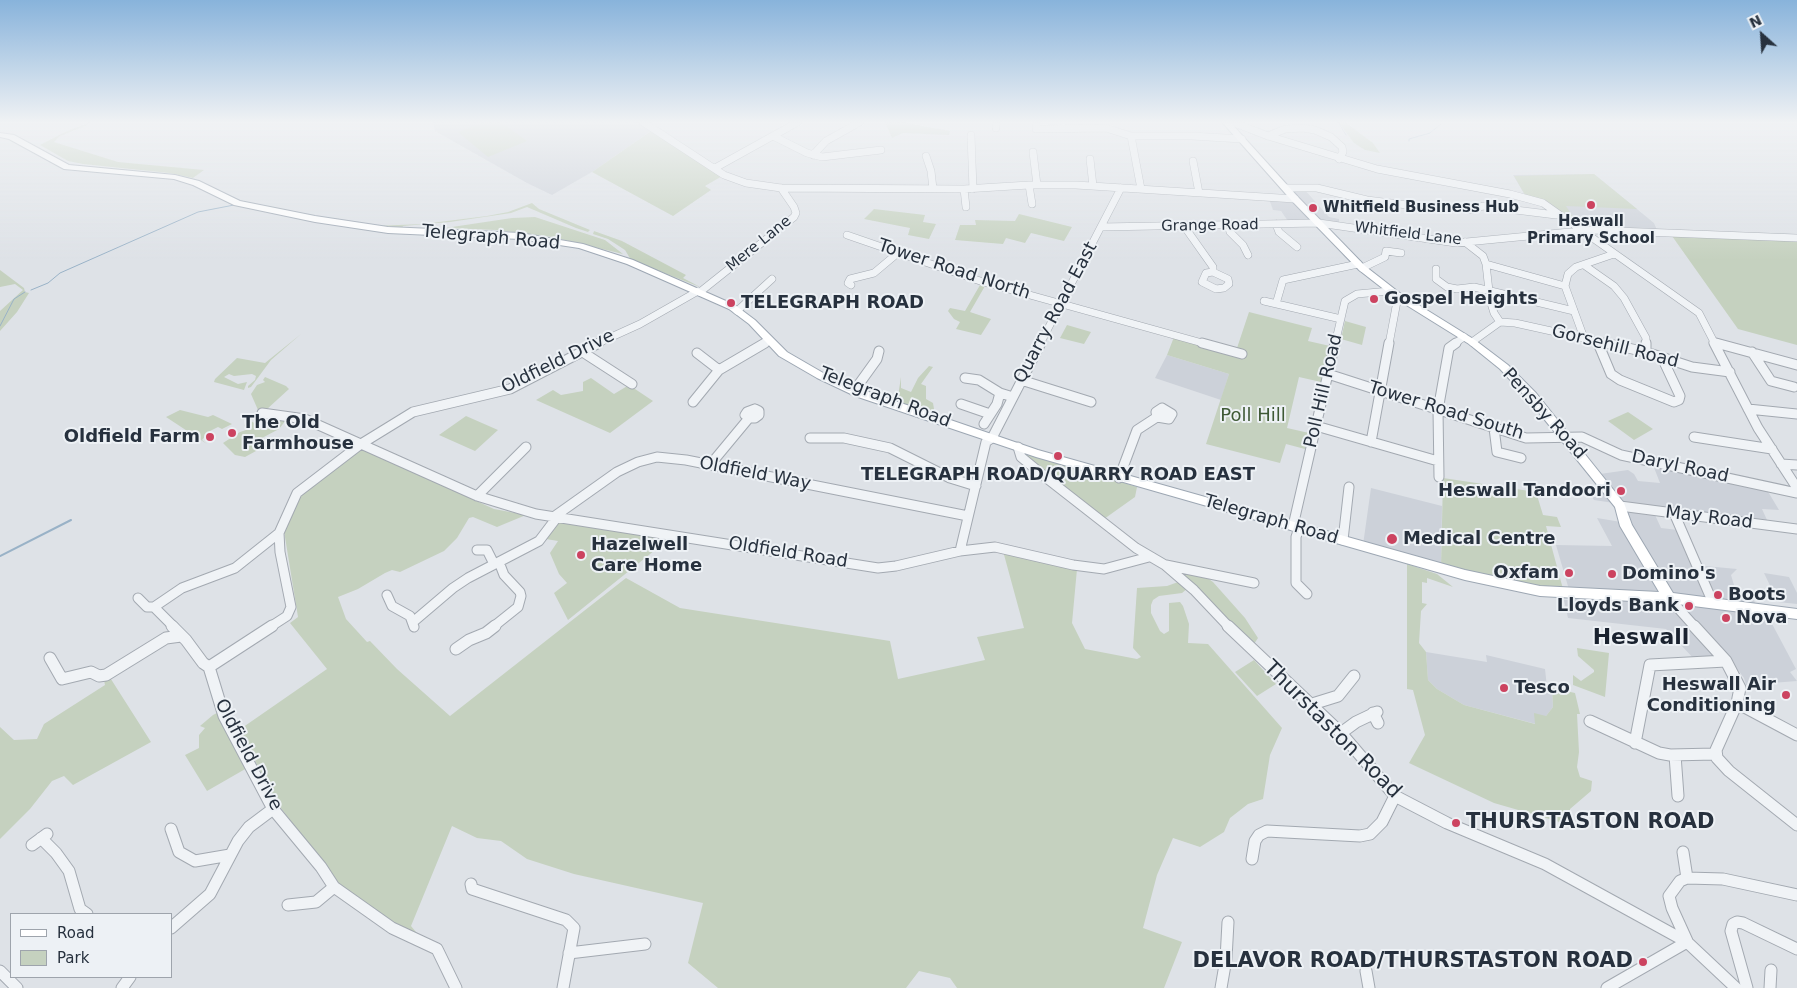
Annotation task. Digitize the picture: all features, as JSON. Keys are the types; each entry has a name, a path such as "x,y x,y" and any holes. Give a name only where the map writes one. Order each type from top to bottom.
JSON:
{"main road":[{"name":"Telegraph Road","path":"88,168 175,177 196,183 237,202 315,219 388,230 520,236 580,246 630,262 699,291 737,311 752,322 768,341 790,358 820,376 854,390 1018,447 1119,478 1510,586 1540,591 1669,598 1797,614"},
{"name":"Pensby Road","path":"1268,168 1360,266 1394,294 1468,340 1504,367 1532,396 1566,436 1620,506 1626,526 1669,598"}],"street":[{"path":"715,168 736,180 781,188 973,189 1029,185 1093,186 1296,198"},
{"path":"930,168 933,189"},
{"path":"972,168 973,189"},
{"path":"1035,168 1037,185"},
{"path":"1091,168 1093,186"},
{"path":"1137,168 1141,189"},
{"path":"1194,168 1199,193"},
{"path":"1375,168 1534,199 1696,310 1748,409 1797,488"},
{"path":"1029,185 1032,204"},
{"name":"Mere Lane","path":"699,291 794,217 796,213 794,207 781,188"},
{"name":"Quarry Road East","path":"960,551 986,442 992,438 1121,188"},
{"path":"1286,188 1317,188 1367,200 1407,204"},
{"path":"964,189 966,207"},
{"path":"1453,208 1472,210 1483,206 1560,215"},
{"name":"Grange Road","path":"1101,227 1319,223"},
{"name":"Whitfield Lane","path":"1319,223 1445,241 1465,242 1580,230 1797,238"},
{"path":"1276,224 1279,232 1297,247"},
{"path":"1184,226 1213,267 1213,272"},
{"path":"1228,226 1230,232 1244,245 1248,255"},
{"name":"Tower Road North","path":"847,235 983,282 1061,302"},
{"path":"1439,477 1438,410 1449,348 1468,340 1500,322 1494,313 1483,256 1465,242"},
{"path":"1276,304 1283,280 1360,266 1385,257 1386,251 1401,253"},
{"path":"840,282 849,283 854,277 874,273 899,252"},
{"path":"1584,338 1565,286 1568,274 1576,267 1614,254"},
{"path":"1486,264 1565,286"},
{"path":"1584,265 1614,286 1624,298 1646,338 1646,352"},
{"path":"1436,269 1436,278 1443,286 1452,288 1474,287 1574,311"},
{"path":"737,311 772,279"},
{"name":"Oldfield Drive","path":"456,988 437,949 392,928 334,887 321,867 273,809 224,716 209,667 287,616 291,607 280,552 279,533 297,493 361,444 413,412 510,389 581,351 640,324 699,291"},
{"name":"Poll Hill Road","path":"1307,594 1296,583 1296,527 1316,426 1345,301 1356,294 1394,294"},
{"path":"1371,442 1394,294"},
{"path":"1264,301 1341,319"},
{"path":"1061,302 1242,354"},
{"name":"Gorsehill Road","path":"1500,322 1646,352 1692,367 1730,372"},
{"path":"692,402 719,370 768,341"},
{"path":"1598,342 1611,374 1620,380 1674,402 1680,396 1665,364 1665,358"},
{"path":"1713,342 1797,365"},
{"path":"581,351 632,384"},
{"path":"854,390 877,359 879,351"},
{"path":"1752,352 1771,381 1794,387"},
{"path":"697,353 719,370"},
{"name":"Tower Road South","path":"1328,374 1526,438 1566,436"},
{"path":"965,378 979,380 1000,393 1013,397"},
{"path":"1021,380 1091,402"},
{"path":"984,424 1000,393"},
{"path":"961,404 990,414"},
{"path":"1748,409 1797,414"},
{"name":"Oldfield Road","path":"262,413 305,419 477,496 516,509 878,568 896,566 960,551 995,547 1073,565 1104,569 1149,556"},
{"path":"1119,478 1137,430 1157,417"},
{"path":"710,465 749,418"},
{"path":"1316,426 1438,461"},
{"path":"1494,428 1497,452 1521,458"},
{"path":"810,438 826,434 890,448 950,478 976,486"},
{"name":"Daryl Road","path":"1566,436 1582,437 1621,455 1797,493"},
{"path":"1694,437 1772,449"},
{"path":"477,496 526,447"},
{"name":"Thurstaston Road","path":"1018,447 1021,457 1043,475 1136,548 1165,565 1194,590 1243,642 1341,733 1394,796 1447,822 1545,864 1687,942 1736,988"},
{"name":"Oldfield Way","path":"390,598 392,606 405,612 414,625 453,588 468,578 539,541 556,516 617,472 648,458 668,457 968,516"},
{"path":"1781,464 1797,465"},
{"path":"1343,540 1349,487"},
{"name":"May Road","path":"1620,506 1797,529"},
{"path":"1674,513 1713,603"},
{"path":"138,598 147,607 154,607 182,588 235,568 279,533"},
{"path":"461,648 486,633 518,607 521,596 520,592 504,575 488,551 477,550"},
{"path":"1165,565 1254,583"},
{"path":"1669,598 1726,661 1740,688 1737,703 1715,754"},
{"path":"154,607 203,663 209,667"},
{"path":"50,658 62,679 91,672 99,676 106,675 166,638 181,636"},
{"path":"1635,743 1650,665 1726,661"},
{"path":"1309,705 1338,696 1354,676"},
{"path":"1737,703 1797,735"},
{"path":"1341,733 1356,722 1376,716"},
{"path":"1590,721 1659,753 1675,755 1715,754"},
{"path":"1715,754 1728,771 1797,825"},
{"path":"1675,755 1678,796"},
{"path":"1252,859 1254,841 1259,835 1267,831 1360,836 1370,834 1382,822 1394,796"},
{"path":"172,927 210,894 230,855 249,827 273,809"},
{"path":"171,830 179,852 195,861 230,855"},
{"path":"40,839 56,853 69,871 80,909 86,913"},
{"path":"1683,852 1687,878"},
{"path":"1607,988 1687,942 1672,908 1669,896 1680,881 1687,878 1723,879 1797,896"},
{"path":"471,884 472,889 566,920 574,928 563,988"},
{"path":"288,905 316,902 334,887"},
{"path":"1747,988 1731,931 1733,924 1737,922 1743,923 1797,949"},
{"path":"1221,988 1225,929"},
{"path":"570,953 645,944"},
{"path":"1770,988 1771,970"},
{"path":"0,971 17,988"},
{"path":"1366,971 1369,988"}],"shaded area":[{"path":"501,168 598,168 552,195"},
{"name":"Heswall Primary School","path":"1594,174 1654,223 1657,230 1582,227 1538,199 1525,195 1513,175"},
{"path":"1289,189 1304,189 1329,217 1339,219 1339,224 1288,221 1281,211 1273,210 1269,199 1300,202"},
{"path":"1167,355 1229,374 1221,400 1155,378"},
{"path":"1653,465 1767,490 1779,510 1762,509 1767,520 1639,507 1643,514 1655,515 1661,528 1678,530 1694,565 1737,569 1731,575 1734,585 1751,596 1766,620 1770,620 1796,669 1790,672 1797,681 1746,685 1744,678 1730,659 1695,660 1666,629 1568,618 1564,600 1572,600 1556,545 1612,546 1597,518 1621,522 1614,503 1594,500 1592,497 1597,497 1592,490 1613,489 1600,474 1628,470 1634,474 1638,481 1660,483"},
{"path":"1371,488 1442,506 1441,567 1363,545"},
{"path":"1764,573 1789,577 1797,593 1797,604 1778,602"},
{"name":"Tesco","path":"1426,652 1487,662 1486,655 1545,669 1547,687 1552,688 1553,707 1536,724 1464,705 1437,689 1428,680"}],"green space":[{"path":"122,168 204,170 193,178 169,173"},
{"path":"598,168 713,168 724,175 705,186 711,190 673,216 592,172"},
{"name":"Heswall Primary School","path":"1594,174 1637,209 1566,206 1579,226 1538,199 1525,195 1514,176"},
{"path":"532,203 539,209 590,230 588,232 576,228 527,207 511,213 450,222 403,226 402,228 373,226 423,224 487,216 508,212"},
{"path":"874,209 925,215 923,222 936,224 929,239 908,235 910,228 864,219"},
{"path":"1019,214 1072,227 1064,241 1031,233 1025,243 1006,238 1003,244 955,240 960,225 976,225 975,220 1015,221"},
{"path":"535,217 605,240 623,254 552,237 497,230 445,228 512,218"},
{"path":"594,231 622,241 686,275 683,278 700,287 631,260 625,250 608,239 593,234"},
{"path":"1672,236 1797,240 1797,345 1738,329"},
{"path":"0,270 24,288 25,292 29,293 17,312 0,331 0,311 23,290 15,284 0,287"},
{"path":"980,285 985,286 970,312 991,319 981,335 956,329 960,322 954,319 948,311 950,308 965,311"},
{"name":"Poll Hill","path":"1249,312 1312,328 1308,341 1330,346 1321,382 1299,377 1287,428 1309,433 1305,449 1286,444 1280,463 1206,444 1229,374 1167,355 1174,337 1235,354"},
{"path":"1345,321 1366,327 1362,345 1341,339"},
{"path":"1067,325 1091,332 1084,344 1060,338"},
{"path":"301,334 271,360 251,387 248,388 248,386 255,380 256,376 252,374 234,376 229,374 224,377 238,384 247,382 244,390 214,382 237,358 265,363"},
{"path":"929,366 933,367 921,384 926,386 926,399 933,403 935,415 897,403 901,377 901,388 911,392 918,378"},
{"path":"265,377 289,389 266,410 296,413 331,425 258,410 251,394 257,385 265,382 263,380"},
{"path":"591,378 614,394 629,385 653,401 610,433 536,400 553,390 561,395 583,391 583,382"},
{"path":"180,410 208,417 213,415 232,424 222,429 218,427 210,431 202,440 207,444 166,417"},
{"path":"1628,412 1653,429 1634,440 1608,421"},
{"path":"254,413 256,415 251,421 259,426 277,421 277,419 269,419 268,417 292,418 355,443 353,445 295,420 286,420 279,429 262,438 256,451 245,457 235,455 223,443 240,432 249,429 252,426 247,429 244,426 246,420 240,419 244,415"},
{"path":"466,416 498,430 475,451 439,435"},
{"path":"360,448 494,509 526,515 497,527 473,517 469,518 457,538 444,551 400,572 392,570 385,573 358,589 338,597 346,619 367,642 370,641 397,669 450,716 626,578 680,608 890,641 898,679 985,660 977,637 1024,628 1003,551 1077,569 1072,623 1085,649 1137,659 1141,657 1133,648 1137,588 1167,586 1181,581 1188,588 1182,593 1159,596 1153,600 1151,613 1160,631 1164,634 1169,631 1169,603 1180,602 1189,624 1188,643 1208,644 1282,728 1270,755 1263,799 1248,804 1230,818 1224,832 1200,847 1173,838 1157,875 1143,928 1182,942 1164,988 957,988 950,978 919,971 906,988 718,988 688,963 703,903 574,874 527,859 501,841 477,838 452,826 411,926 421,938 408,932 335,885 325,866 277,803 239,730 327,669 290,623 298,617 284,531 301,494"},
{"path":"1025,452 1137,487 1135,497 1104,519 1023,455"},
{"path":"1443,478 1536,492 1543,515 1557,517 1561,527 1546,526 1563,589 1537,587 1441,567"},
{"path":"563,520 670,538 568,620 554,593 567,583 559,574 550,553 558,541 546,539 558,522"},
{"path":"1407,564 1437,574 1453,587 1427,578 1427,583 1422,582 1422,603 1427,604 1421,611 1419,643 1426,652 1428,680 1437,689 1464,705 1535,724 1534,713 1546,716 1553,707 1552,688 1575,693 1580,714 1577,714 1579,752 1577,767 1580,777 1592,781 1591,791 1570,809 1570,825 1494,803 1409,763 1425,735 1413,690 1407,689"},
{"path":"1174,569 1203,575 1213,582 1245,618 1258,638 1254,644 1222,615 1191,581"},
{"path":"1577,648 1609,653 1605,697 1573,685 1573,675 1581,681 1594,672 1578,656"},
{"path":"1254,660 1276,684 1257,696 1235,672"},
{"path":"109,676 151,742 73,785 64,776 52,781 30,809 0,839 0,727 14,740 37,739 44,724 105,685 104,680"},
{"path":"219,712 247,768 207,791 185,755 199,748 199,735 205,728 200,726"}],"waterway":[{"path":"31,290 48,283 60,273 198,212 234,205"},
{"path":"0,326 14,299 25,292"},
{"path":"0,556 71,520"}],"place":[{"name":"Heswall Primary School","path":"1591,205"},
{"name":"Whitfield Business Hub","path":"1313,208"},
{"name":"Gospel Heights","path":"1374,299"},
{"name":"TELEGRAPH ROAD","path":"731,303"},
{"name":"The Old Farmhouse","path":"232,433"},
{"name":"Oldfield Farm","path":"210,437"},
{"name":"TELEGRAPH ROAD/QUARRY ROAD EAST","path":"1058,456"},
{"name":"Heswall Tandoori","path":"1621,491"},
{"name":"Medical Centre","path":"1392,539"},
{"name":"Hazelwell Care Home","path":"581,555"},
{"name":"Oxfam","path":"1569,573"},
{"name":"Domino's","path":"1612,574"},
{"name":"Boots","path":"1718,595"},
{"name":"Lloyds Bank","path":"1689,606"},
{"name":"Nova","path":"1726,618"},
{"name":"Tesco","path":"1504,688"},
{"name":"Heswall Air Conditioning","path":"1786,695"},
{"name":"THURSTASTON ROAD","path":"1456,823"},
{"name":"DELAVOR ROAD/THURSTASTON ROAD","path":"1643,962"}],"district":[{"name":"Heswall","path":"1641,638"}]}
